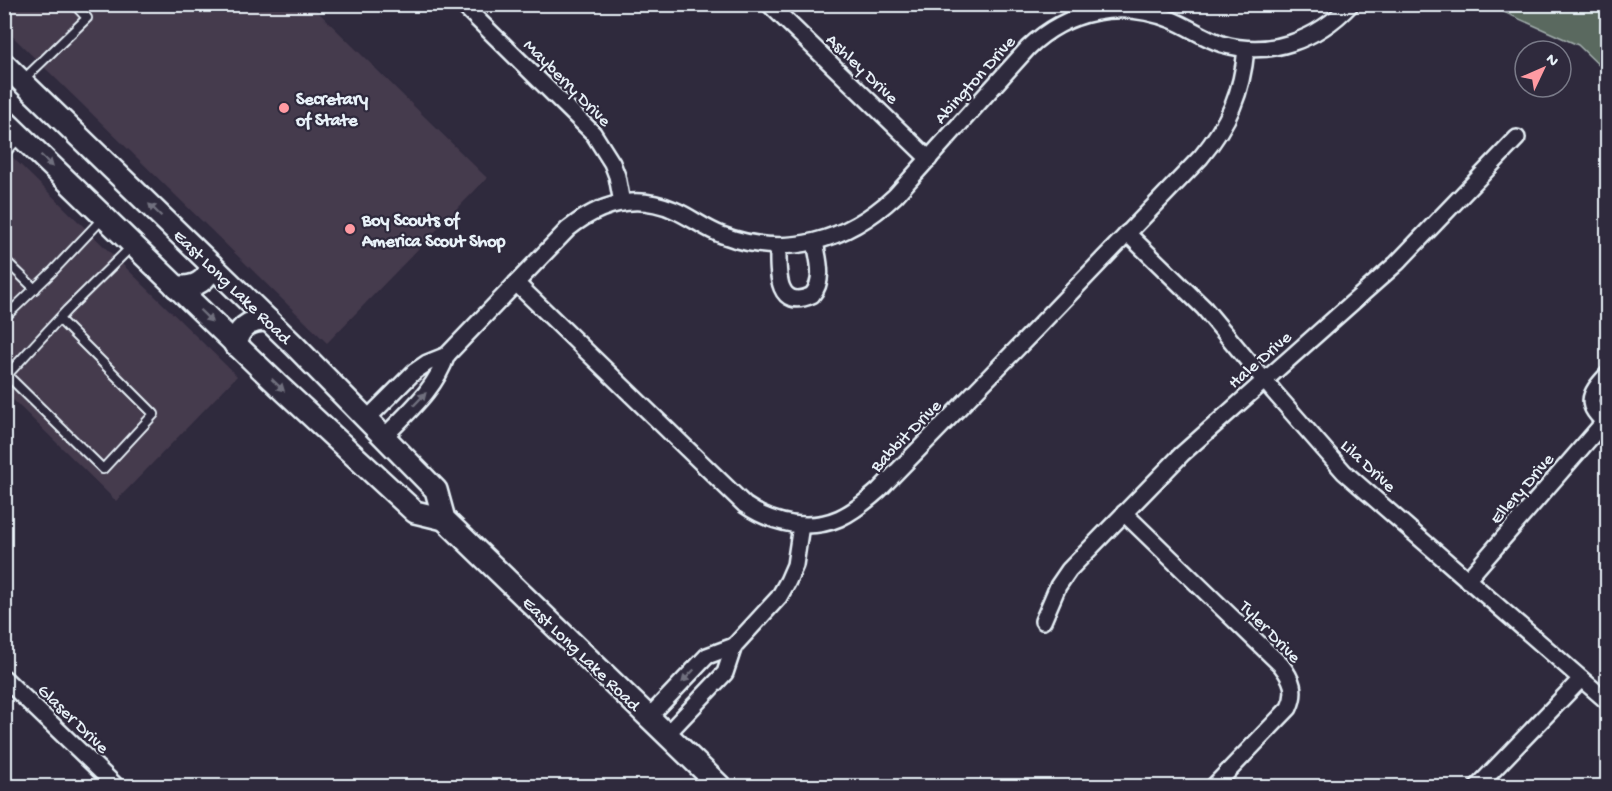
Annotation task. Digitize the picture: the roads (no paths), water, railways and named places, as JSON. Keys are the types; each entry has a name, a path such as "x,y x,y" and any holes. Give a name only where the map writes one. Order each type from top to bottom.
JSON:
{"main road":[{"name":"East Long Lake Road","path":"4,64 268,320 436,490 444,519"},
{"name":"East Long Lake Road","path":"4,120 235,345 416,512 444,519 720,786"},
{"path":"176,287 193,286 202,282 212,265"},
{"path":"235,345 243,327 254,321 268,320"},
{"path":"382,481 398,479 407,470 409,463"}],"street":[{"name":"Mayberry Drive","path":"462,4 593,133 606,151 617,176 622,203"},
{"name":"Ashley Drive","path":"770,4 929,159"},
{"name":"Abington Drive","path":"367,419 414,372 427,363 447,355 568,229 581,218 596,210 610,205 638,201 659,204 736,240 778,246 815,242 852,228 869,218 895,196 1028,48 1058,24 1082,14 1122,7 1162,16 1219,43 1246,49 1302,40 1330,24 1351,4"},
{"name":"Babbit Drive","path":"516,283 734,496 757,513 770,519 801,525 814,525 835,520 867,501 1201,157 1220,133 1238,95 1244,74 1246,49"},
{"name":"Hale Drive","path":"1042,621 1058,586 1070,570 1182,454 1380,278 1517,138"},
{"name":"Lila Drive","path":"1127,233 1204,308 1344,472 1608,702"},
{"path":"778,246 780,287 789,296 801,299 812,295 819,284 815,242"},
{"name":"Abington Drive","path":"384,437 430,389 447,355"},
{"path":"1606,424 1592,408 1591,399 1597,385 1608,374"},
{"name":"Ellery Drive","path":"1467,580 1606,424"},
{"name":"Tyler Drive","path":"1124,513 1281,665 1291,679 1293,695 1288,708 1214,786"},
{"path":"666,735 725,673 734,646 772,606 795,565 801,525"},
{"path":"648,718 707,656 734,646"},
{"name":"Glaser Drive","path":"4,678 116,786"},
{"path":"1478,786 1581,679"}],"lane":[{"path":"21,81 87,18 74,4"},
{"path":"4,154 21,136"},
{"path":"4,318 104,217"},
{"path":"59,320 154,414 103,469 6,375 59,320 133,245"},
{"path":"4,259 35,289"}],"place":[{"name":"Secretary of State","path":"284,108"},
{"name":"Boy Scouts of America Scout Shop","path":"350,229"}]}
